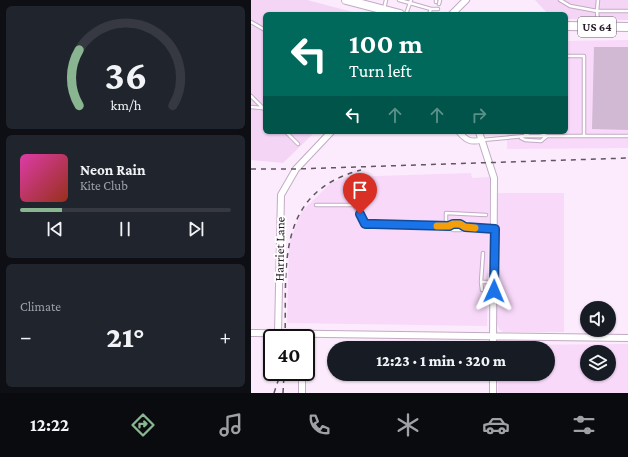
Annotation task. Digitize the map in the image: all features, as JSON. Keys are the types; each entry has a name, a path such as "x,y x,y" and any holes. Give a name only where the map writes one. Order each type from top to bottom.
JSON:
{"main road":[{"path":"346,0 392,12"},
{"name":"US 64","path":"568,26 628,27"}],"street":[{"path":"453,12 459,2 466,0"},
{"name":"Harriet Lane","path":"280,329 281,198 286,184 296,169 329,134"},
{"path":"461,134 466,140 474,142 481,140"},
{"path":"480,134 494,178 494,341"},
{"path":"251,333 263,334"},
{"path":"315,336 628,338"},
{"path":"302,381 302,393"},
{"path":"493,381 493,393"}],"lane":[{"path":"384,10 386,0"},
{"path":"399,0 438,10"},
{"path":"560,0 570,6 597,11 628,11"},
{"path":"598,0 598,27"},
{"path":"407,12 411,2"},
{"path":"251,22 263,29"},
{"path":"568,56 584,56 584,136"},
{"path":"251,96 263,108"},
{"path":"251,107 263,109"},
{"path":"289,134 298,144"},
{"path":"520,137 525,140 541,141 548,134"},
{"path":"481,140 548,134 628,136"},
{"path":"316,205 354,205 365,224 449,226 453,224 460,224 465,227 495,229"},
{"path":"446,226 446,213 486,215"},
{"path":"449,226 453,230 460,230 465,227"},
{"path":"481,290 483,253"},
{"path":"481,282 494,282"}],"shaded area":[{"path":"251,0 307,0 352,12 263,12 263,134 313,134 283,163 251,160"},
{"path":"535,0 628,0 628,20 568,19 568,12 546,12"},
{"path":"628,40 628,148 507,149 507,134 568,134 568,41"},
{"path":"471,173 472,178 490,177 487,326 287,323 289,245 292,235 302,211 331,183 346,177"},
{"path":"497,193 564,193 564,332 503,332 499,329 497,323"},
{"path":"628,344 628,393 498,393 498,381 555,381 555,345"}],"building":[{"path":"594,47 628,47 628,130 592,129"}],"railway":[{"path":"251,169 296,169 628,158"},
{"path":"285,329 285,285 287,260 291,236 299,215 313,196 333,181 361,170"},
{"path":"274,393 278,381"},
{"path":"283,393 284,381"}],"slow traffic":[{"path":"437,226 460,224 465,227 475,228"}],"route":[{"path":"360,214 365,224 449,226 453,224 460,224 465,227 495,229 494,291"}]}
